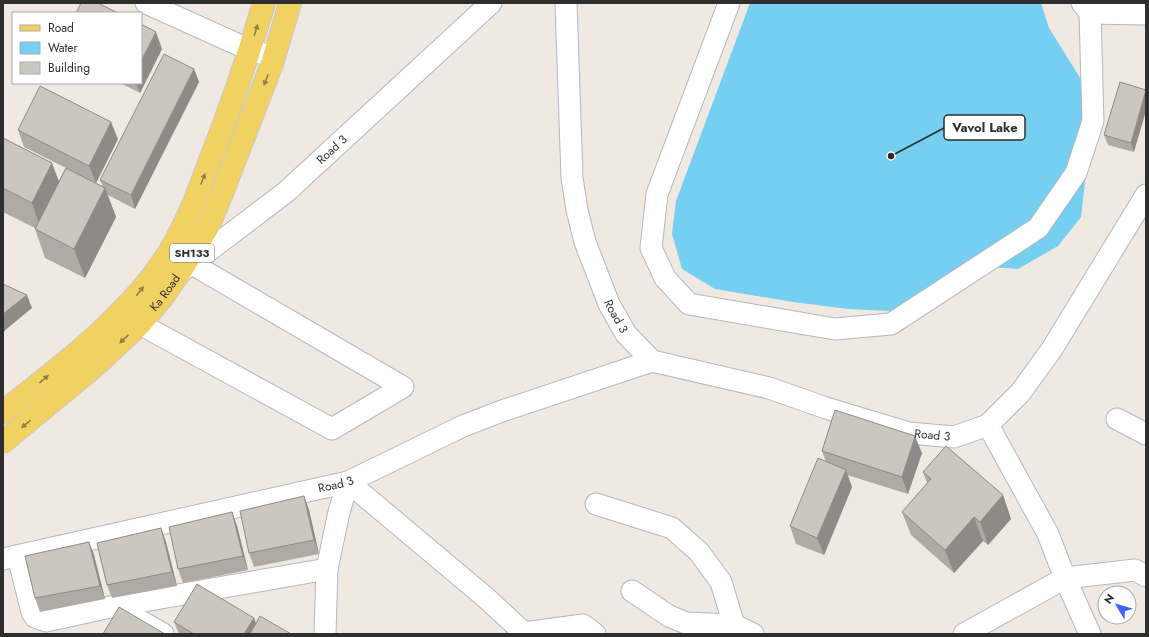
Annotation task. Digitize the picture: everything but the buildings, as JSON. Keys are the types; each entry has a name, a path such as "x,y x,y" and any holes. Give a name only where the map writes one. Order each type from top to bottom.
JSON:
{"main road":[{"name":"Ka Road","path":"3,412 98,333 135,298 177,267 182,230 233,103 264,3"},
{"name":"Ka Road","path":"3,442 95,366 140,324 162,298 177,267 208,227 274,57 290,3"},
{"path":"193,204 213,214"}],"street":[{"path":"146,3 250,50 274,57"},
{"name":"Road 3","path":"177,267 286,192 491,3"},
{"name":"Road 3","path":"566,3 572,178 578,217 585,242 609,304 626,334 652,361"},
{"path":"729,3 657,194 651,248 665,278 689,304 836,329 891,324 1038,228 1076,173 1093,121 1086,8 1146,14"},
{"name":"Road 3","path":"10,557 348,482 463,426 502,410 652,361 769,388 826,408 909,433 954,437 988,425 1020,393 1052,348 1146,195"},
{"path":"140,324 332,429 403,387 177,267"},
{"path":"1117,418 1146,434"},
{"path":"988,425 1048,534 1065,578 1090,634"},
{"path":"325,634 327,569 339,512 348,482 485,597 524,633 583,625 595,634"},
{"path":"596,504 672,528 699,552 721,582 734,625"},
{"path":"10,557 32,612 40,619 46,621 115,606 327,569"},
{"path":"964,634 988,628 1065,578 1135,570 1146,576"},
{"path":"632,591 669,616 686,624 734,625 753,634"},
{"path":"115,606 163,634"}],"water":[{"path":"750,3 1041,3 1049,28 1082,81 1087,165 1081,217 1058,246 1018,269 991,267 934,306 891,311 848,309 793,302 715,289 682,269 672,234 676,201"}],"place":[{"name":"Vavol Lake","path":"891,156"}]}
